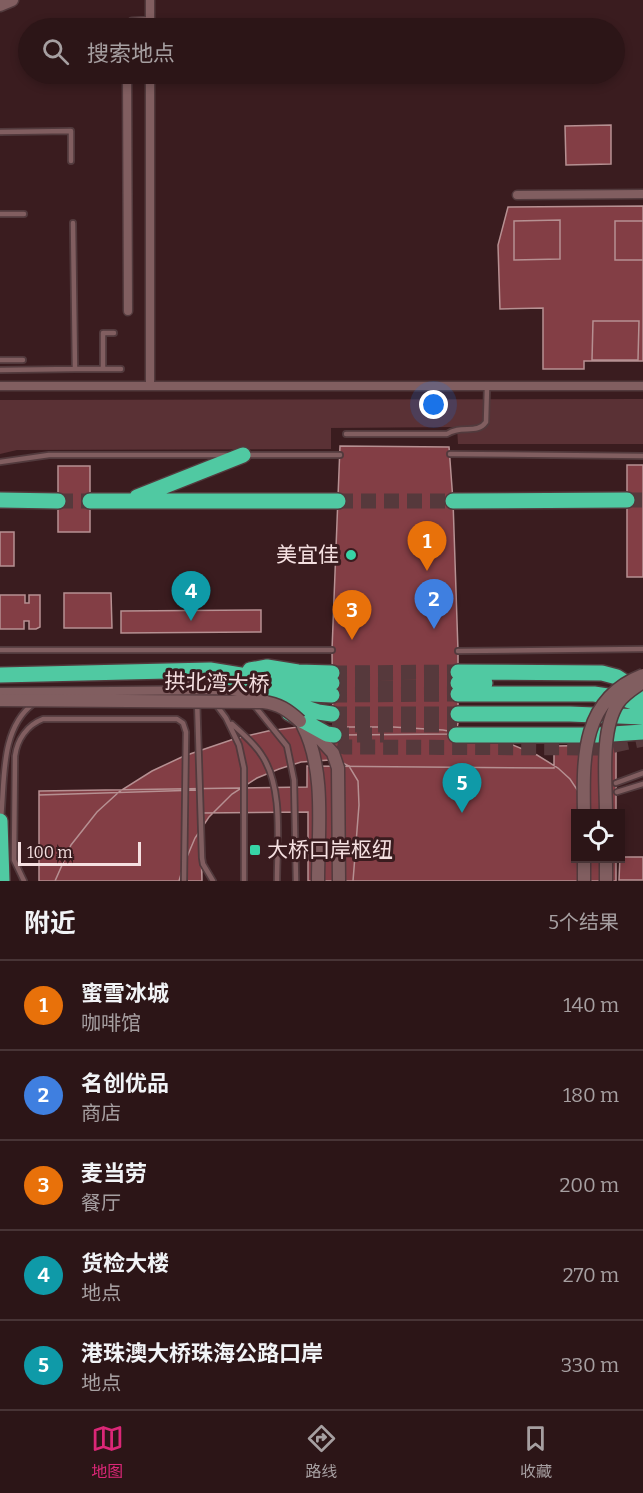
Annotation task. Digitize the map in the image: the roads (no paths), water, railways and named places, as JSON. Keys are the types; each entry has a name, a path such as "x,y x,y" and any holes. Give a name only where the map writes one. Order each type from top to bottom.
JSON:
{"highway":[{"path":"120,501 148,494 243,455"},
{"path":"0,500 58,501"},
{"path":"453,501 627,500"},
{"path":"90,501 338,501"},
{"path":"0,675 250,670 266,672 296,683 332,684 290,693 253,677 204,672"},
{"path":"204,672 318,712 332,724 295,717 204,672"},
{"path":"602,673 617,677 642,705 594,694 458,683 602,673"},
{"path":"457,725 642,705"},
{"path":"457,725 565,726 625,725 643,722"},
{"path":"457,725 587,736 643,732"},
{"path":"0,823 2,881"}],"main road":[{"path":"0,5 12,0"},
{"path":"584,809 584,756 592,723 608,699 621,687 643,675"},
{"path":"606,809 609,724 613,712 624,696 643,682"},
{"name":"拱北湾大桥","path":"0,700 243,701 276,704 288,710 325,743 333,753 338,768 339,881"},
{"path":"295,717 312,748 318,784 318,881"},
{"path":"584,863 584,881"},
{"path":"606,863 606,881"}],"street":[{"path":"150,0 150,18"},
{"path":"127,84 128,311"},
{"path":"150,84 150,386"},
{"path":"517,195 643,194"},
{"path":"0,386 643,386"},
{"path":"0,692 225,690 250,694 276,704"}],"lane":[{"path":"0,132 71,131 71,161"},
{"path":"0,214 24,214"},
{"path":"74,223 75,369"},
{"path":"103,369 103,333 114,333"},
{"path":"0,360 23,360"},
{"path":"0,370 121,369"},
{"path":"346,434 447,434 455,429 479,428 486,422 487,387"},
{"path":"450,454 643,456"},
{"path":"0,462 30,457 340,455"},
{"path":"458,651 643,649"},
{"path":"0,650 332,650"},
{"path":"144,671 199,685 206,691 235,732 244,768 244,881"},
{"path":"178,678 194,690 197,699 202,858 213,881"},
{"path":"241,690 287,746 294,780 296,881"},
{"path":"0,823 7,748 11,730 17,719 31,705 63,692"},
{"path":"24,881 15,860 14,844 15,756 24,732 34,722 43,719 142,718 177,718 185,728 184,881"},
{"path":"226,718 261,752 272,778 277,803 277,881"},
{"path":"616,783 643,774"},
{"path":"617,792 643,784"}],"tunnel":[{"path":"627,500 643,500"},
{"path":"58,501 90,501"},
{"path":"338,501 453,501"},
{"path":"332,673 458,672"},
{"path":"332,683 458,683"},
{"path":"332,695 458,694"},
{"path":"332,714 458,714"},
{"path":"332,725 457,725"},
{"path":"319,732 331,743 345,747 600,748 643,739"},
{"path":"334,735 384,735"}],"place":[{"name":"美宜佳","path":"351,555"},
{"name":"蜜雪冰城","path":"427,571"},
{"name":"货检大楼","path":"191,621"},
{"name":"名创优品","path":"434,629"},
{"name":"麦当劳","path":"352,640"},
{"name":"港珠澳大桥珠海公路口岸","path":"462,813"},
{"name":"大桥口岸枢纽","path":"255,850"}]}
